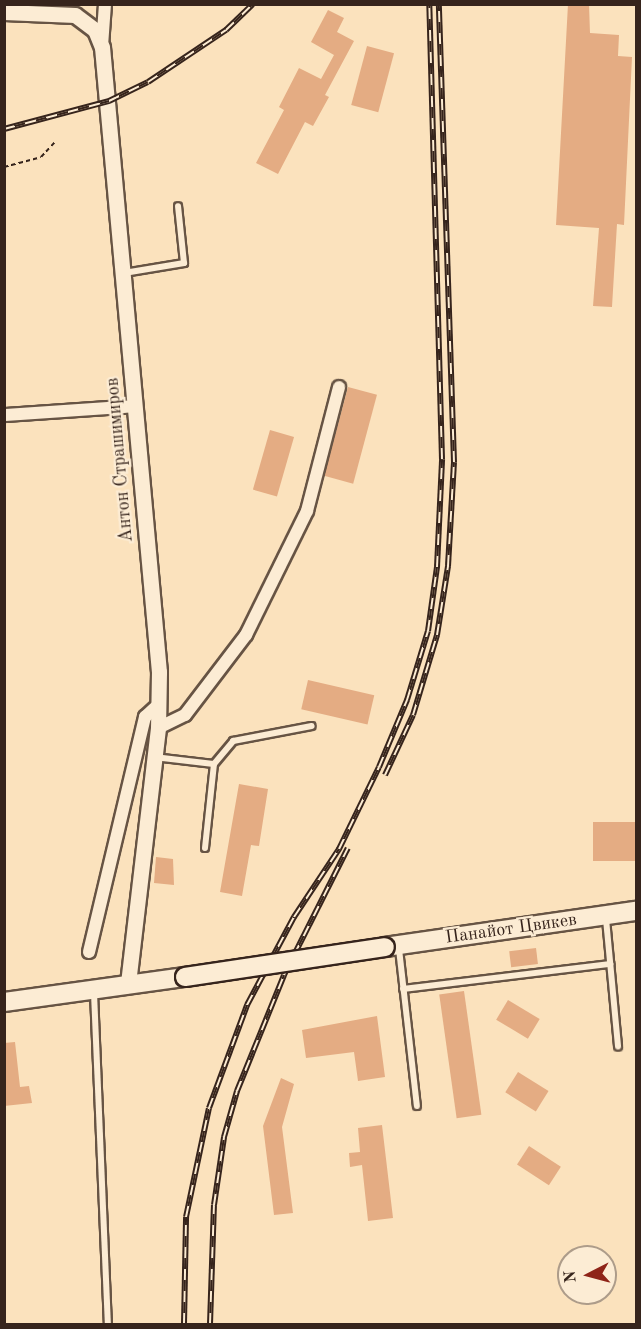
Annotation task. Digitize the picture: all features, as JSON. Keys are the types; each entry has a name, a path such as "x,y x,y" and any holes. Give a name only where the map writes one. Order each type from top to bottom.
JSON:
{"main road":[{"name":"Панайот Цвикев","path":"4,1002 636,911"}],"street":[{"path":"102,47 105,4"},
{"name":"Антон Страшимиров","path":"4,12 75,15 95,30 102,47 124,273 159,704 128,984"},
{"path":"158,728 185,715 246,635 307,511 339,387"},
{"path":"4,415 135,406"},
{"path":"89,952 146,717 159,704"}],"lane":[{"path":"124,273 184,263 178,206"},
{"path":"205,848 214,764 233,741 312,726"},
{"path":"154,757 214,764"},
{"path":"606,915 618,1047"},
{"path":"392,946 403,989 417,1106"},
{"path":"403,989 610,964"},
{"path":"94,989 108,1324"}],"path":[{"path":"4,167 41,157 56,141"}],"building":[{"path":"568,4 589,4 590,33 619,35 618,56 632,57 624,225 617,224 612,307 593,306 599,228 556,225"},
{"path":"328,10 344,18 337,32 354,41 325,95 329,97 313,126 305,122 278,174 256,163 284,110 279,107 299,68 321,79 334,55 311,42"},
{"path":"367,46 394,53 378,112 351,105"},
{"path":"348,387 377,395 353,484 324,476"},
{"path":"270,430 294,437 277,496 253,490"},
{"path":"308,680 374,695 368,725 301,709"},
{"path":"239,784 268,789 259,846 251,845 242,896 220,892"},
{"path":"593,822 636,822 636,861 593,861"},
{"path":"156,857 173,859 174,885 154,883"},
{"path":"536,948 538,964 511,967 509,951"},
{"path":"464,991 481,1115 457,1118 439,994"},
{"path":"508,1000 540,1019 528,1039 496,1020"},
{"path":"377,1016 385,1077 358,1081 354,1052 306,1058 302,1030"},
{"path":"15,1042 20,1087 29,1086 32,1103 4,1106 4,1043"},
{"path":"518,1072 549,1091 536,1111 505,1092"},
{"path":"281,1078 294,1084 282,1127 293,1213 274,1215 263,1126"},
{"path":"382,1125 393,1218 368,1221 362,1165 350,1167 349,1153 360,1152 358,1128"},
{"path":"529,1146 561,1167 549,1185 517,1164"}],"railway":[{"path":"4,129 109,101 148,82 226,30 253,4"},
{"path":"184,1324 186,1217 209,1108 247,1005 294,917 339,849 379,767 407,700 428,631 437,567 442,459 429,4"},
{"path":"385,775 413,715 437,635 448,566 454,462 439,4"},
{"path":"210,1324 214,1205 224,1137 237,1091 284,975 348,848"}]}
